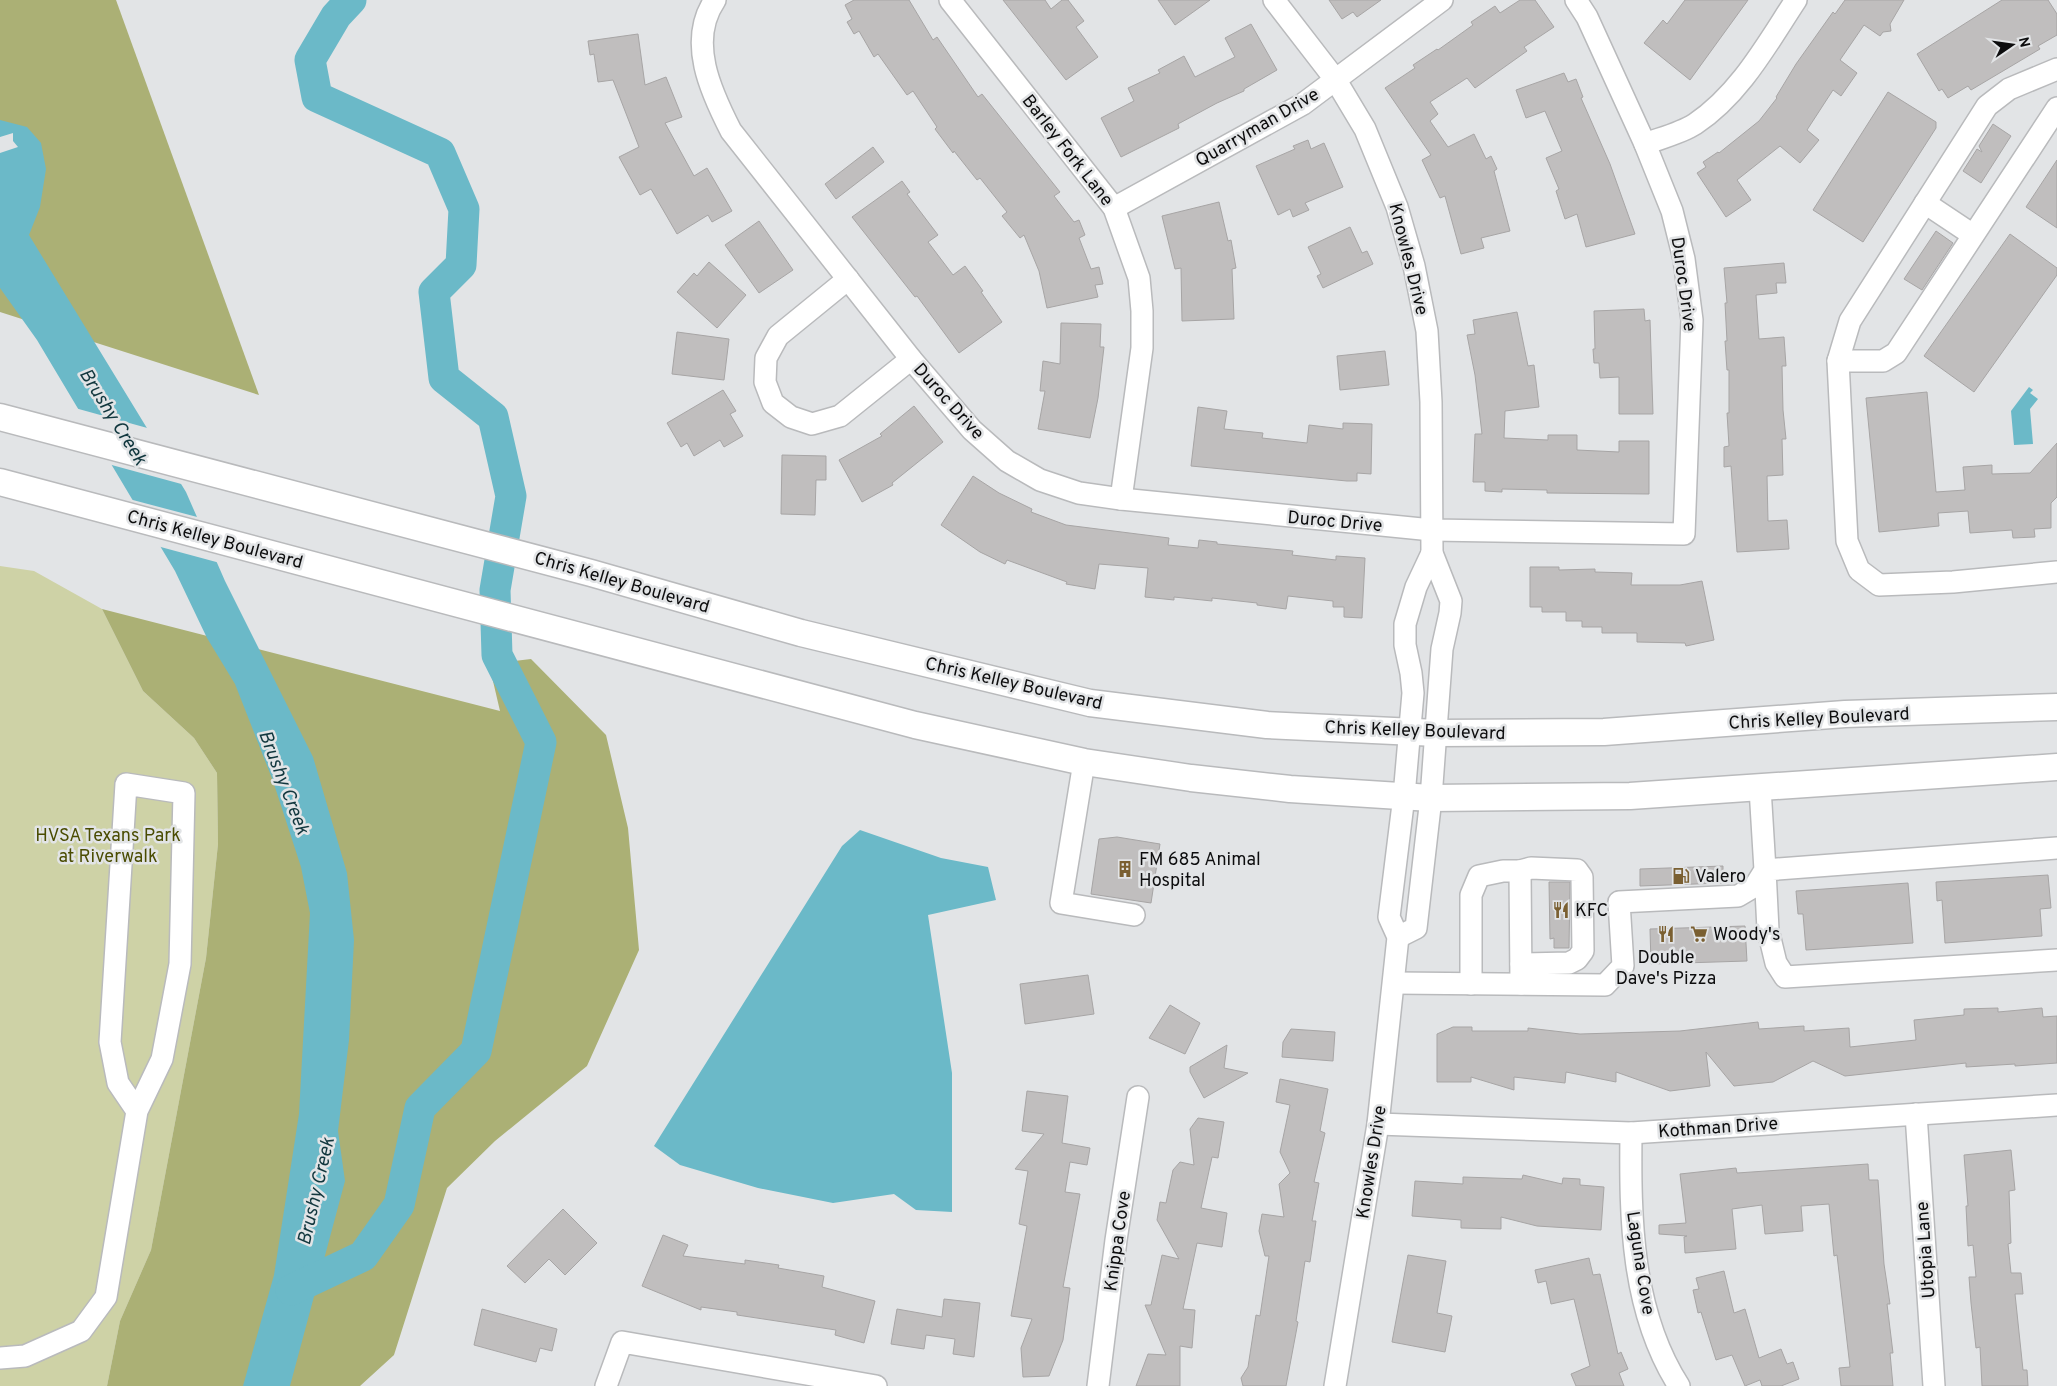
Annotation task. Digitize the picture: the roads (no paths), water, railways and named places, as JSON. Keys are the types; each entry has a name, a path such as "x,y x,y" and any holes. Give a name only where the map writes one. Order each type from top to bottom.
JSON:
{"main road":[{"name":"Chris Kelley Boulevard","path":"0,416 591,573 801,633 1090,703 1267,725 1410,731 1437,734 1604,732 1845,714 2057,707"},
{"name":"Chris Kelley Boulevard","path":"0,482 914,725 1084,762 1290,789 1431,798 1630,796 2057,767"}],"street":[{"name":"Duroc Drive","path":"715,0 710,8 702,34 704,64 714,98 731,130 911,359 972,430 1007,461 1040,480 1079,493 1121,499 1432,530 1684,534 1692,320 1684,259 1674,220 1645,144 1587,17 1576,0"},
{"name":"Barley Fork Lane","path":"950,0 1114,208 1139,278 1142,311 1142,348 1121,499"},
{"name":"Knowles Drive","path":"1274,0 1335,79 1365,129 1397,207 1414,266 1427,331 1431,393 1432,553 1451,601 1442,649 1437,734 1416,928 1398,937"},
{"name":"Quarryman Drive","path":"1114,208 1303,104 1442,0"},
{"path":"1645,144 1694,125 1724,100 1751,69 1796,0"},
{"path":"2057,69 2009,89 1987,106 1850,321 1838,361 1847,541 1859,570 1879,585 1953,582 2057,572"},
{"path":"1838,361 1883,361 1896,353 2057,108"},
{"path":"1925,203 1973,235"},
{"path":"848,279 778,336 766,358 765,382 773,403 791,417 812,424 840,416 911,359"},
{"name":"Knowles Drive","path":"1335,1386 1378,1124 1394,983 1398,937 1389,917 1404,796 1413,693 1405,645 1405,624 1416,587 1432,553"},
{"path":"1084,762 1060,903 1134,915"},
{"path":"0,1358 25,1356 81,1331 106,1296 137,1111 162,1059 180,964 184,793 126,784 110,1042 118,1083 137,1111"},
{"path":"1760,788 1768,930 1776,963 1785,977 2057,960"},
{"path":"1765,870 2057,848"},
{"path":"1471,984 1471,894 1479,876 1503,870 1520,871 1531,868 1577,870 1582,877 1583,951 1577,959 1569,963 1521,964"},
{"path":"1394,983 1605,985 1623,966 1619,902 1738,896 1755,886 1765,870"},
{"path":"1520,871 1521,984"},
{"name":"Knippa Cove","path":"1098,1386 1116,1240 1138,1097"},
{"name":"Kothman Drive","path":"1378,1124 1631,1133 2057,1105"},
{"name":"Utopia Lane","path":"1916,1114 1934,1386"},
{"name":"Laguna Cove","path":"1631,1133 1630,1189 1642,1300 1654,1337 1679,1386"},
{"path":"606,1386 622,1342 871,1386"}],"water":[{"name":"Brushy Creek","path":"0,120 27,127 41,143 46,169 40,207 29,235 186,492 225,581 313,757 347,873 354,940 349,1040 338,1131 345,1181 290,1386 243,1386 274,1275 299,1114 310,913 301,867 273,781 235,684 207,638 175,571 37,340 0,288"},
{"path":"2029,387 2033,390 2030,393 2038,399 2030,409 2033,444 2014,445 2011,411"},
{"path":"860,830 941,858 988,867 996,900 928,915 952,1073 952,1212 916,1210 894,1194 833,1203 758,1188 680,1165 654,1146 842,846"}],"waterway":[{"path":"291,1290 363,1256 399,1205 420,1108 476,1051 541,742 497,655 495,590 511,496 493,417 444,378 434,292 461,265 464,209 440,153 317,97 310,60 336,16 351,0"}],"place":[{"name":"FM 685 Animal Hospital","path":"1125,869"},
{"name":"Valero","path":"1681,876"},
{"name":"KFC","path":"1561,910"},
{"name":"Double Dave's Pizza","path":"1666,934"},
{"name":"Woody's","path":"1699,934"}],"park label":[{"name":"HVSA Texans Park at Riverwalk","path":"108,845"}]}
